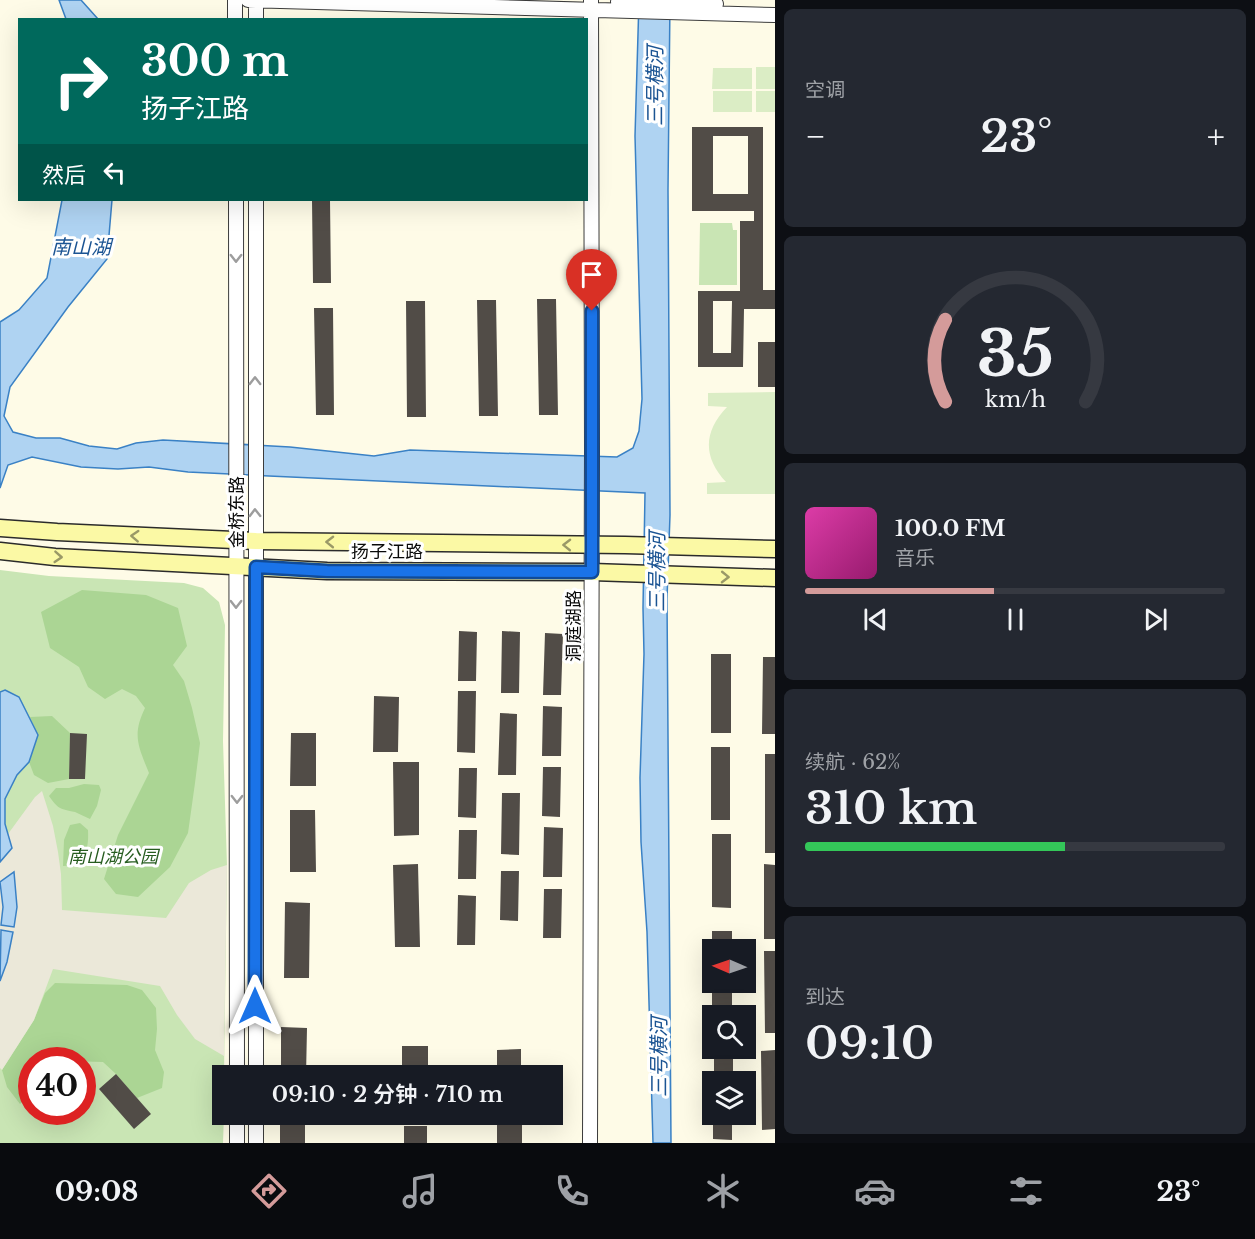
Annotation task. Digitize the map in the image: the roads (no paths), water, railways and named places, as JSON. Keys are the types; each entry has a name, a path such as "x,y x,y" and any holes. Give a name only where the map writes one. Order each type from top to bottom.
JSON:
{"main road":[{"name":"扬子江路","path":"1,528 255,541 775,549"},
{"name":"扬子江路","path":"0,551 55,557 327,571 592,572 775,578"}],"street":[{"path":"235,0 235,18"},
{"path":"256,18 253,0 634,6 775,15"},
{"path":"568,0 591,5"},
{"name":"洞庭湖路","path":"590,1143 591,5"},
{"path":"678,8 775,8"},
{"name":"金桥东路","path":"236,201 237,1065"},
{"name":"金桥东路","path":"255,1065 256,201"},
{"path":"237,1125 237,1143"},
{"path":"256,1125 256,1143"}],"water":[{"path":"59,0 81,0 97,18 66,18"},
{"path":"639,0 670,0 668,190 670,515 667,599 671,1143 653,1143 640,778 644,654 645,493 188,472 149,467 118,469 81,467 32,457 8,465 0,488 0,322 19,310 47,278 62,201 112,201 107,259 68,307 10,387 4,416 13,432 36,438 60,438 89,446 117,449 136,443 163,440 290,447 374,456 410,450 617,457 633,448 639,431 642,399 635,136"},
{"path":"5,690 19,697 38,735 29,762 17,775 5,799 5,824 12,848 0,862 0,692"},
{"path":"14,872 17,907 14,927 1,925 3,907 0,882"},
{"path":"1,930 13,932 7,962 0,981"}],"water label":[{"name":"三号横河","path":"655,86"},
{"name":"南山湖","path":"81,247"},
{"name":"三号横河","path":"657,572"},
{"name":"三号横河","path":"659,1057"}],"park label":[{"name":"南山湖公园","path":"113,857"}]}
